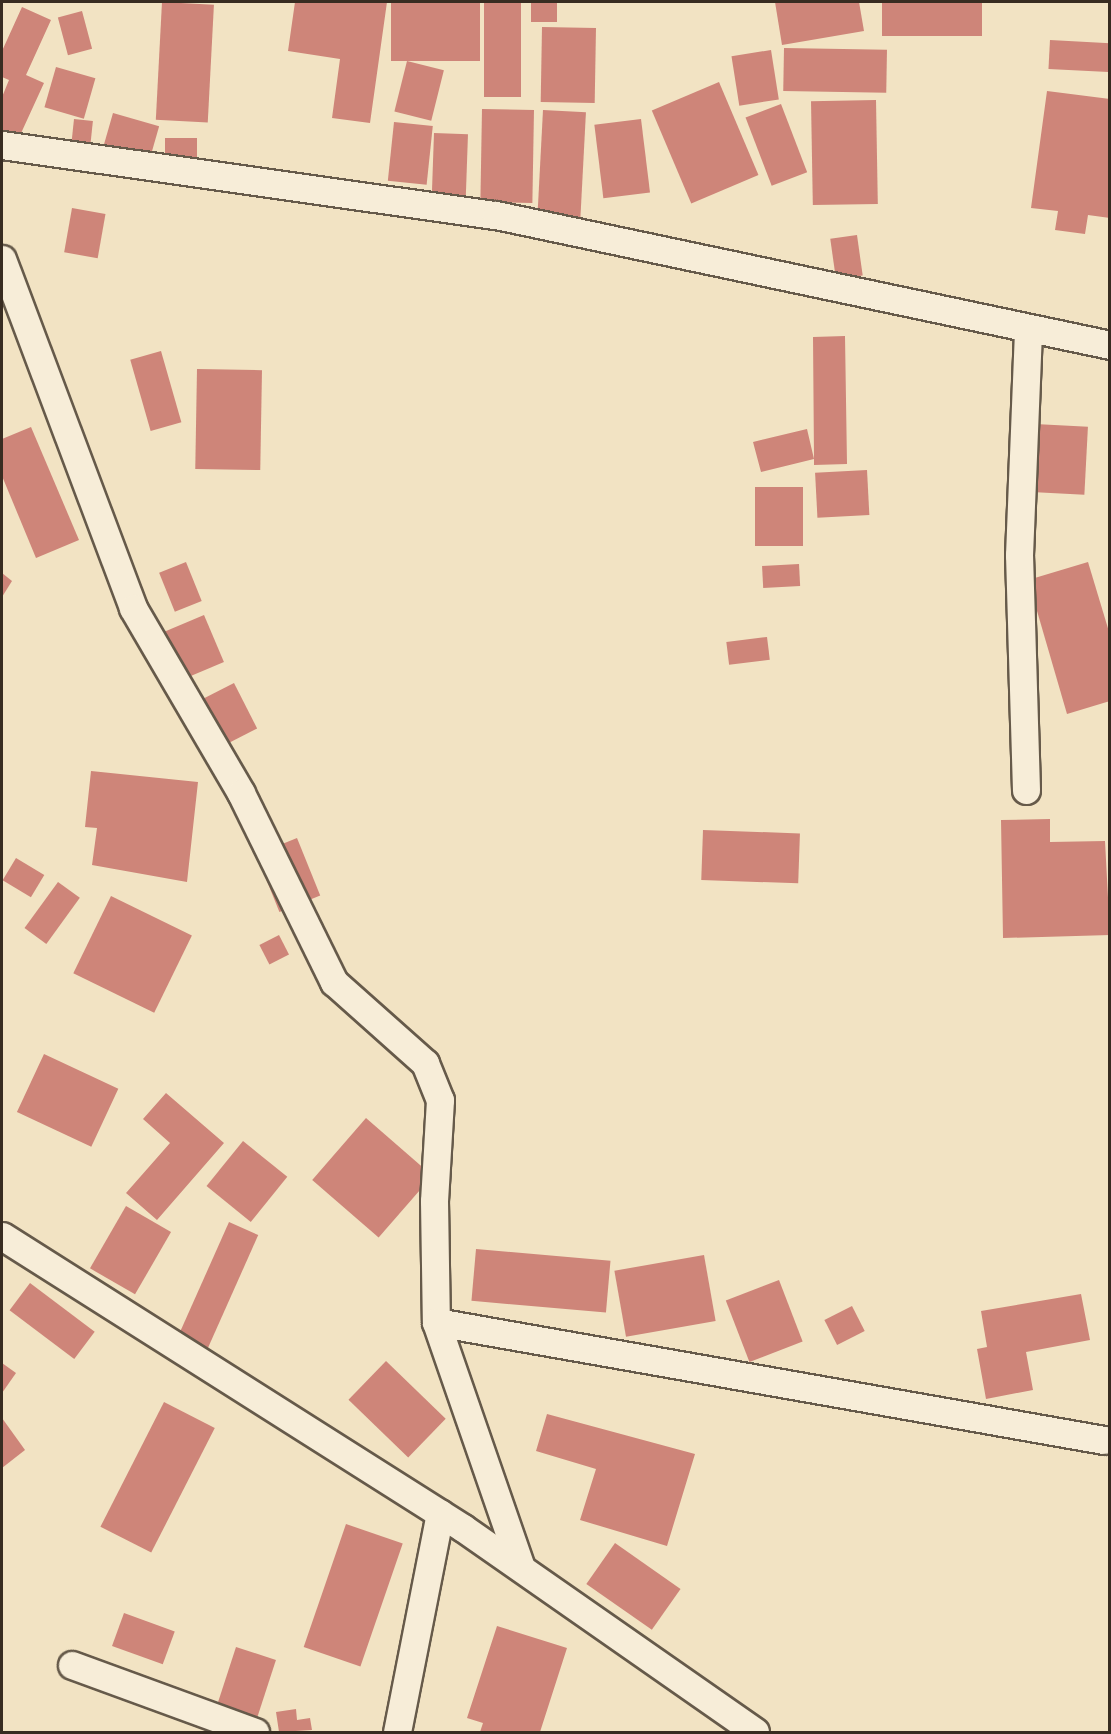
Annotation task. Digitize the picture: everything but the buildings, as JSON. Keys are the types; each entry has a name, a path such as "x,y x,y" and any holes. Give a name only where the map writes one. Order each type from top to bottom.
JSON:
{"street":[{"path":"2,145 496,215 1110,345"},
{"path":"2,259 133,608 240,793 334,982 425,1063 440,1100 436,1322 521,1568"},
{"path":"1026,790 1019,555 1028,328"},
{"path":"2,1236 440,1513 755,1732"},
{"path":"436,1322 1104,1440"},
{"path":"397,1732 440,1513"},
{"path":"72,1665 255,1732"}]}
